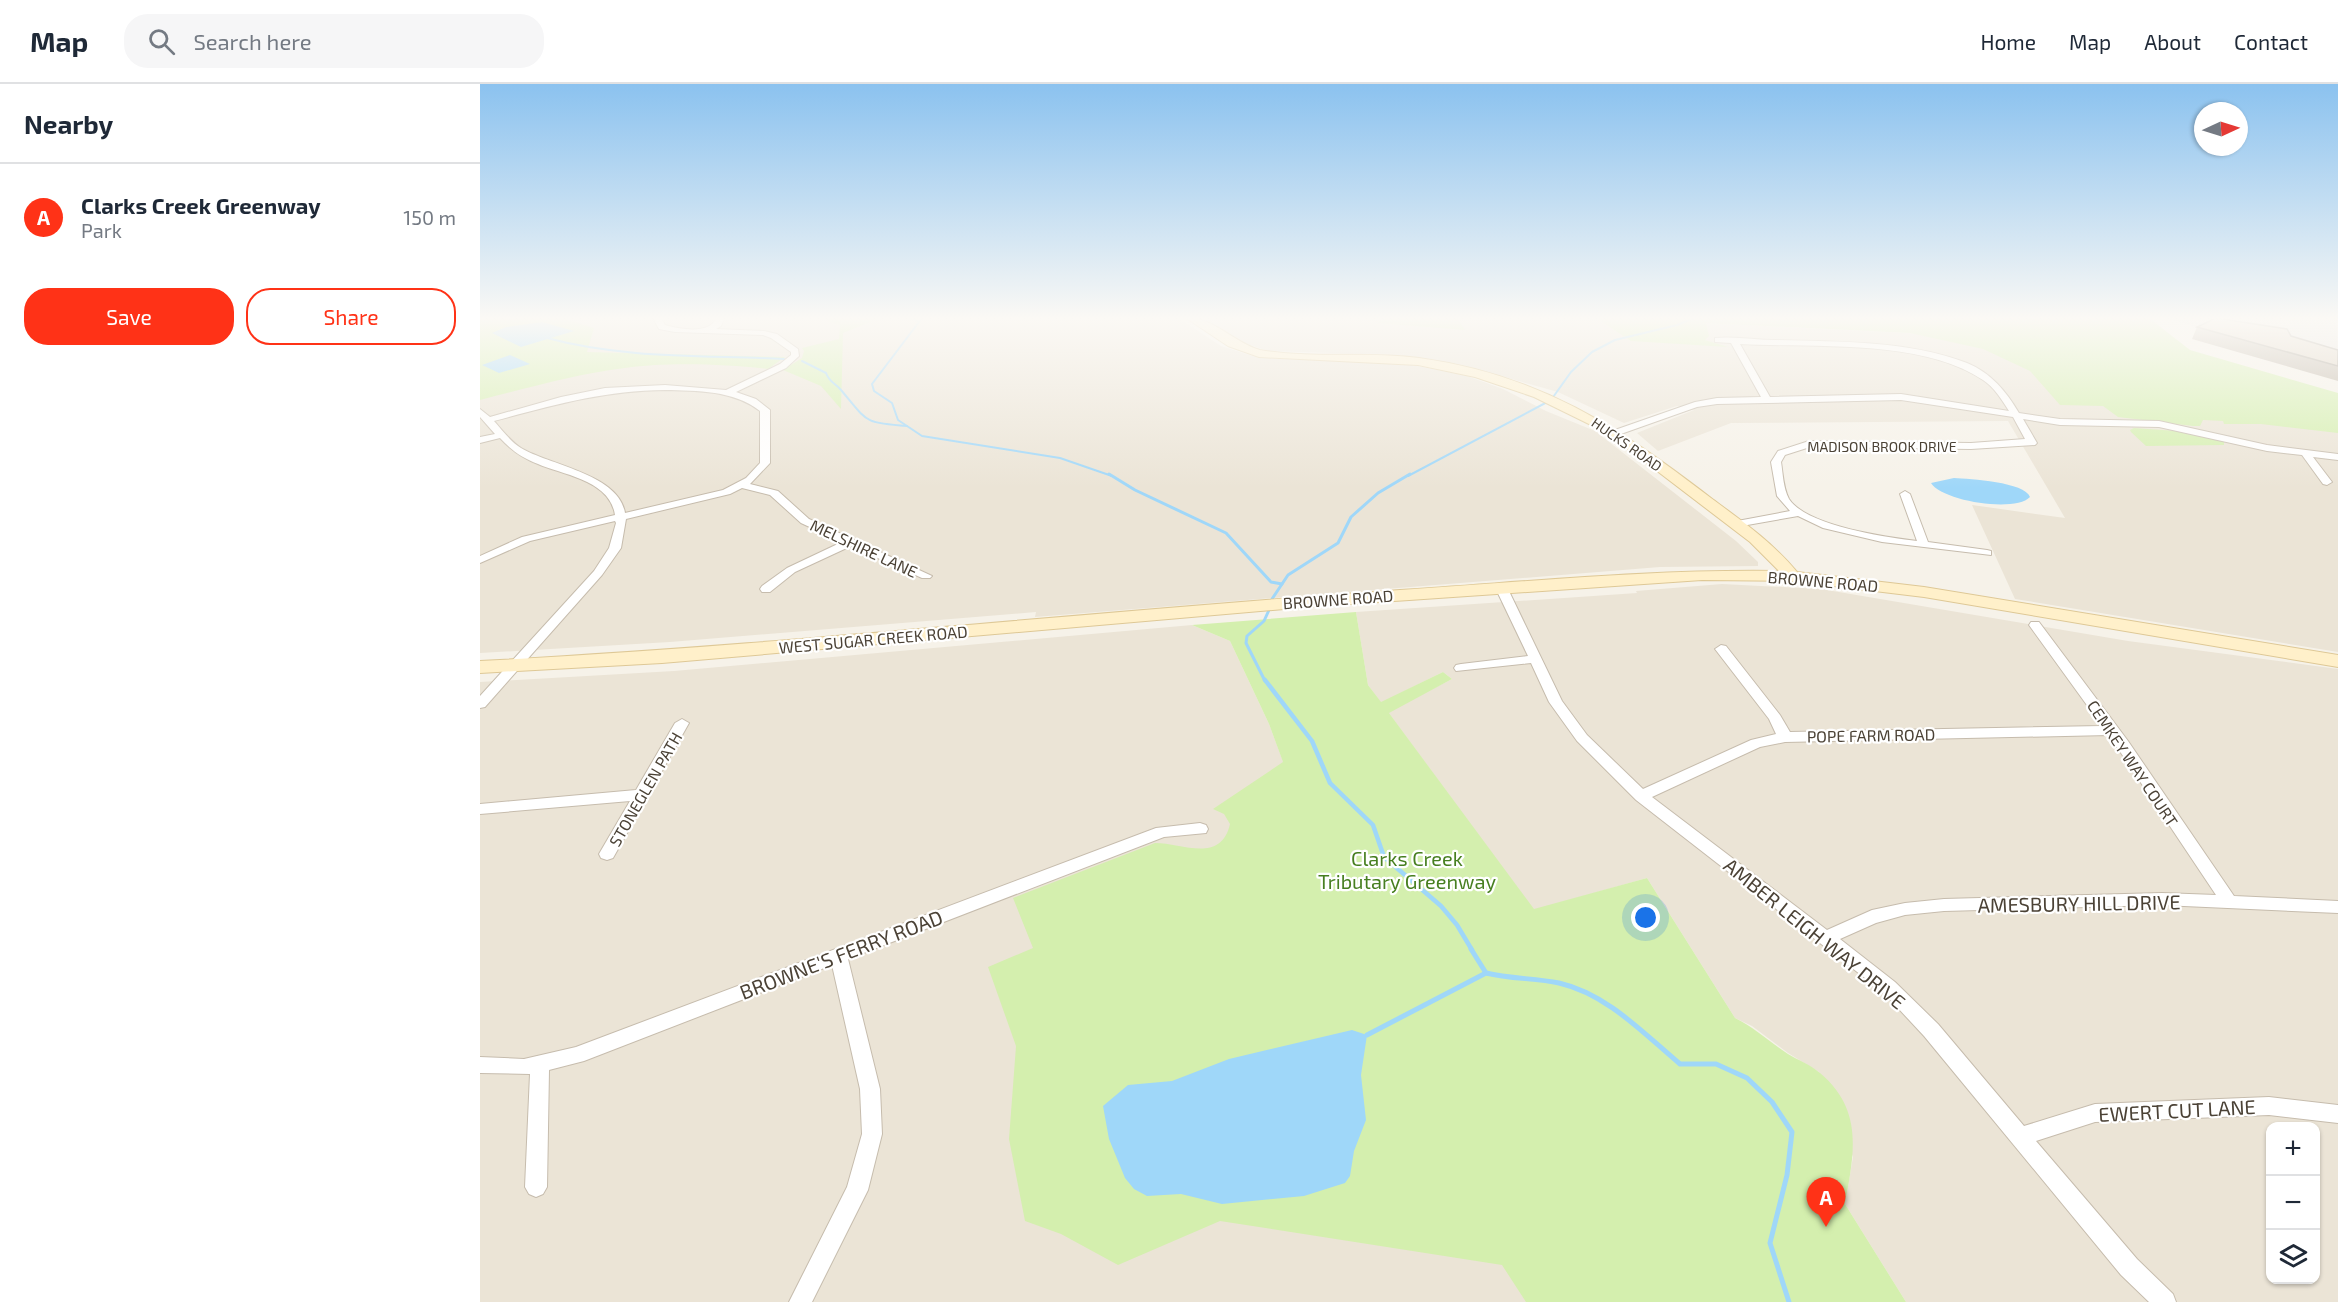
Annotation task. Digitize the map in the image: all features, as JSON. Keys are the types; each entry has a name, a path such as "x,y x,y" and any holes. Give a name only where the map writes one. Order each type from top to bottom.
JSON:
{"main road":[{"name":"HUCKS ROAD","path":"1481,375 1559,403 1615,434 1771,551 1792,576"},
{"name":"BROWNE ROAD","path":"1266,605 1501,587 1702,575 1792,576 1924,592 2338,661"},
{"name":"WEST SUGAR CREEK ROAD","path":"480,667 662,657 1266,605"}],"street":[{"path":"729,392 763,375"},
{"path":"1753,375 1767,400"},
{"path":"1981,375 1999,389 2016,416"},
{"path":"480,560 526,539 715,495 756,476 765,463 766,413 755,401 729,392 693,389 611,390 485,416"},
{"path":"1615,434 1695,405 1718,401 1901,397 2060,422 2159,424 2208,430 2267,448 2338,457"},
{"path":"480,704 608,560 619,536 621,518 614,499 597,483 526,456 512,446 485,416"},
{"name":"MADISON BROOK DRIVE","path":"1798,513 1782,496 1776,462 1782,453 1796,446 1824,443 1971,446 2031,442 2016,416"},
{"path":"480,440 502,435"},
{"path":"2305,453 2327,482"},
{"name":"MELSHIRE LANE","path":"743,484 774,492 799,517 926,576"},
{"path":"1905,494 1923,543"},
{"path":"1736,525 1798,513 1842,531 1987,553"},
{"path":"766,589 791,570 850,542"},
{"name":"AMBER LEIGH WAY DRIVE","path":"1501,587 1556,702 1582,738 1641,796 1889,987 1924,1023 2129,1267 2165,1302"},
{"name":"CEMKEY WAY COURT","path":"2035,626 2113,730 2229,902"},
{"path":"1721,649 1775,718 1785,737"},
{"path":"1461,668 1535,658"},
{"name":"STONEGLEN PATH","path":"607,854 682,723"},
{"name":"POPE FARM ROAD","path":"1641,796 1756,743 1785,737 2113,730"},
{"path":"480,809 641,795"},
{"name":"BROWNE'S FERRY ROAD","path":"480,1065 499,1068 540,1065 577,1055 1162,832 1200,830"},
{"name":"AMESBURY HILL DRIVE","path":"1826,938 1872,916 1924,907 2162,899 2338,907"},
{"path":"800,1302 857,1190 872,1134 870,1089 838,955"},
{"path":"536,1187 540,1065"},
{"name":"EWERT CUT LANE","path":"2019,1137 2095,1113 2269,1106 2338,1114"}],"shaded area":[{"path":"480,375 1461,375 1503,389 1546,411 1595,431 1736,541 1758,562 1758,566 1660,567 1035,617 1036,612 670,642 480,653"},
{"path":"1497,375 2067,375 2166,420 2338,420 2338,652 2015,599 1972,505 2065,518 2008,421 1731,423 1658,451 1637,433 1694,410 1677,406 1624,423 1558,392"},
{"path":"1722,584 1821,589 2128,641 2338,669 2338,1302 1906,1302 1845,1204 1853,1157 1819,1072 1788,1053 1752,1026 1735,1018 1647,878 1534,910 1388,712 1452,679 1443,672 1381,703 1368,685 1356,612 1637,593 1636,591"},
{"path":"1192,625 1230,641 1269,724 1359,965 1772,1302 480,1302 480,682 674,671"}],"green space":[{"path":"480,375 587,375 570,378 480,400"},
{"path":"794,375 842,375 841,409 821,386"},
{"path":"2033,375 2275,375 2338,393 2338,433 2261,424 2224,424 2223,421 2203,420 2200,426 2193,426 2118,417 2103,406 2060,405"},
{"path":"2134,428 2177,431 2224,442 2224,445 2146,446 2131,432 2130,430"},
{"name":"Clarks Creek Tributary Greenway","path":"1356,612 1368,685 1381,702 1443,672 1452,679 1389,713 1534,909 1647,878 1735,1018 1788,1054 1809,1065 1834,1087 1844,1102 1850,1118 1852,1134 1853,1150 1845,1204 1906,1302 1526,1302 1502,1265 1220,1221 1118,1265 1061,1234 1025,1221 1009,1139 1016,1046 988,967 1033,948 1013,898 1155,843 1188,848 1209,848 1218,844 1225,836 1230,824 1224,814 1213,809 1283,762 1269,724 1230,641 1192,625"}],"water":[{"path":"1954,478 1984,480 2008,485 2026,492 2030,497 2022,502 2010,504 1979,503 1949,495 1931,483"},
{"path":"1352,1030 1367,1035 1361,1075 1366,1120 1354,1151 1350,1176 1345,1183 1304,1196 1222,1204 1181,1194 1147,1196 1134,1189 1125,1178 1109,1139 1103,1106 1128,1085 1172,1081 1229,1059"}],"waterway":[{"path":"827,375 868,419 882,424 907,426"},
{"path":"879,375 872,384 874,391 892,403 898,420 907,426"},
{"path":"1408,476 1551,400 1569,375"},
{"path":"907,426 922,436 1060,458 1112,476"},
{"path":"1109,474 1135,490 1226,533 1271,582 1282,584"},
{"path":"1282,584 1288,575 1338,543 1351,517 1378,493 1410,474"},
{"path":"1272,599 1282,584"},
{"path":"1265,681 1246,643 1247,636 1264,621 1269,610"},
{"path":"1265,680 1312,741 1330,783 1373,825 1384,857 1441,906 1457,925 1472,950"},
{"path":"1471,949 1486,973"},
{"path":"1367,1035 1486,973"},
{"path":"1486,973 1550,981 1576,988 1609,1005 1680,1064 1716,1064 1747,1078 1772,1102 1792,1132 1787,1175 1770,1243 1789,1302"}],"place":[{"name":"Clarks Creek Greenway","path":"1826,1227"}]}
